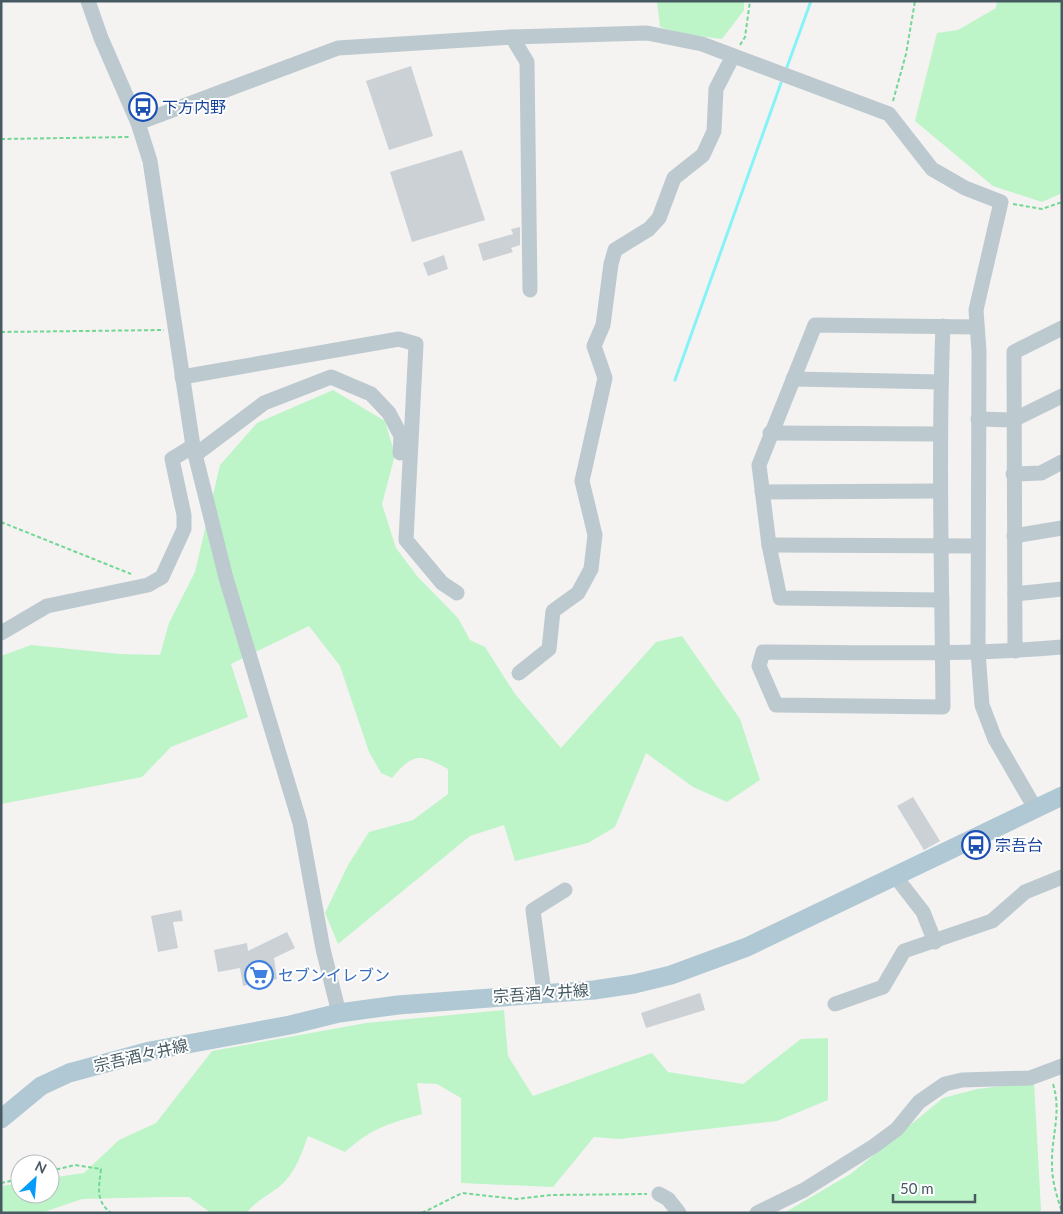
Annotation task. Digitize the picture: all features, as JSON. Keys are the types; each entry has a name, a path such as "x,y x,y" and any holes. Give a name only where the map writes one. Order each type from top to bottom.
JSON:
{"main road":[{"name":"宗吾酒々井線","path":"1,1119 41,1086 69,1073 104,1062 290,1025 339,1013 398,1005 594,990 634,984 710,962 747,947 1062,796"}],"street":[{"path":"88,1 101,38 140,130 150,161 174,330 194,450 226,578 300,823 323,949 339,1013"},
{"path":"140,130 338,48 512,37 647,33 702,44 889,114 932,169 965,188 1001,202 976,310 979,352 978,652 982,705 995,739 1035,808"},
{"path":"512,37 527,62 530,290"},
{"path":"519,673 548,649 553,611 578,593 591,569 595,535 582,481 605,378 594,346 603,325 611,264 615,250 649,229 659,218 674,178 703,155 714,131 716,89 733,56"},
{"path":"942,600 780,598 769,545 759,465 814,325 977,327"},
{"path":"943,326 939,434 943,652 943,707 776,705 759,666 763,652 943,652 978,652 1062,647"},
{"path":"1015,651 1014,352 1062,328"},
{"path":"182,377 400,339 416,344 406,540 442,583 457,593"},
{"path":"1,634 47,606 118,592 162,577 184,528 184,515 172,460 194,450 264,402 331,377 371,394 389,413 401,436 400,453"},
{"path":"793,378 941,382"},
{"path":"978,419 1013,420 1062,396"},
{"path":"770,433 939,434"},
{"path":"1013,474 1041,473 1062,462"},
{"path":"762,492 940,491"},
{"path":"1014,536 1062,528"},
{"path":"769,545 978,546"},
{"path":"1014,594 1062,589"},
{"path":"895,876 923,912 935,942"},
{"path":"835,1004 883,987 899,956 904,951 992,921 1025,892 1062,877"},
{"path":"544,993 533,910 565,890"},
{"path":"757,1213 804,1190 874,1146 897,1129 919,1102 945,1084 962,1080 1030,1078 1056,1070"},
{"path":"659,1194 668,1199 679,1213"}],"path":[{"path":"733,56 744,36 750,1"},
{"path":"889,114 906,54 915,1"},
{"path":"1,139 140,130"},
{"path":"1001,202 1042,209 1062,202"},
{"path":"1,332 174,330"},
{"path":"1,522 151,582"},
{"path":"1056,1070 1058,1113 1052,1166 1062,1212"},
{"path":"60,1169 75,1165 102,1169 98,1194 105,1208 111,1213"},
{"path":"422,1213 462,1193 516,1199 550,1195 659,1194"}],"green space":[{"path":"657,1 744,1 744,10 722,39 683,34 660,27"},
{"path":"997,1 1062,1 1062,193 1042,202 993,186 915,121 937,33 958,30 996,8"},
{"path":"333,390 385,421 395,455 382,504 396,548 417,576 458,618 470,640 485,647 515,694 561,748 656,642 682,636 740,719 760,780 727,802 693,787 646,753 615,827 588,843 515,861 504,825 470,836 338,944 325,913 348,865 369,832 413,820 448,794 448,769 431,760 418,758 406,764 392,778 381,773 369,752 340,666 309,626 231,664 248,717 171,747 142,777 1,804 1,656 31,645 120,654 160,655 169,623 195,572 220,465 257,423"},
{"path":"504,1010 508,1056 533,1096 652,1053 668,1072 743,1084 801,1039 828,1038 828,1100 777,1121 619,1139 594,1137 553,1187 461,1183 461,1098 437,1084 417,1083 422,1114 372,1132 345,1152 308,1136 297,1164 285,1182 252,1207 248,1211 249,1213 211,1213 189,1197 165,1197 82,1199 41,1213 1,1213 1,1186 10,1185 10,1204 60,1204 60,1177 84,1173 119,1140 156,1123 212,1051 366,1023"},
{"path":"1034,1082 1041,1210 1038,1213 784,1213 852,1173 943,1098 977,1089"}],"building":[{"path":"411,66 433,136 389,150 366,81"},
{"path":"462,150 485,220 412,242 390,172"},
{"path":"520,227 520,245 511,248 513,252 483,261 478,244 513,234 511,229"},
{"path":"444,255 448,269 428,276 423,263"},
{"path":"913,797 940,841 924,850 897,806"},
{"path":"181,910 183,921 173,922 178,948 158,952 151,916"},
{"path":"287,932 295,948 274,958 277,979 243,986 240,968 218,972 214,950 247,943 248,951"},
{"path":"700,993 705,1010 646,1028 641,1013"}],"waterway":[{"path":"787,67 811,1"},
{"path":"675,380 781,83"}],"place":[{"name":"下方内野","path":"143,107"},
{"name":"宗吾台","path":"976,845"},
{"name":"セブンイレブン","path":"259,975"}]}
